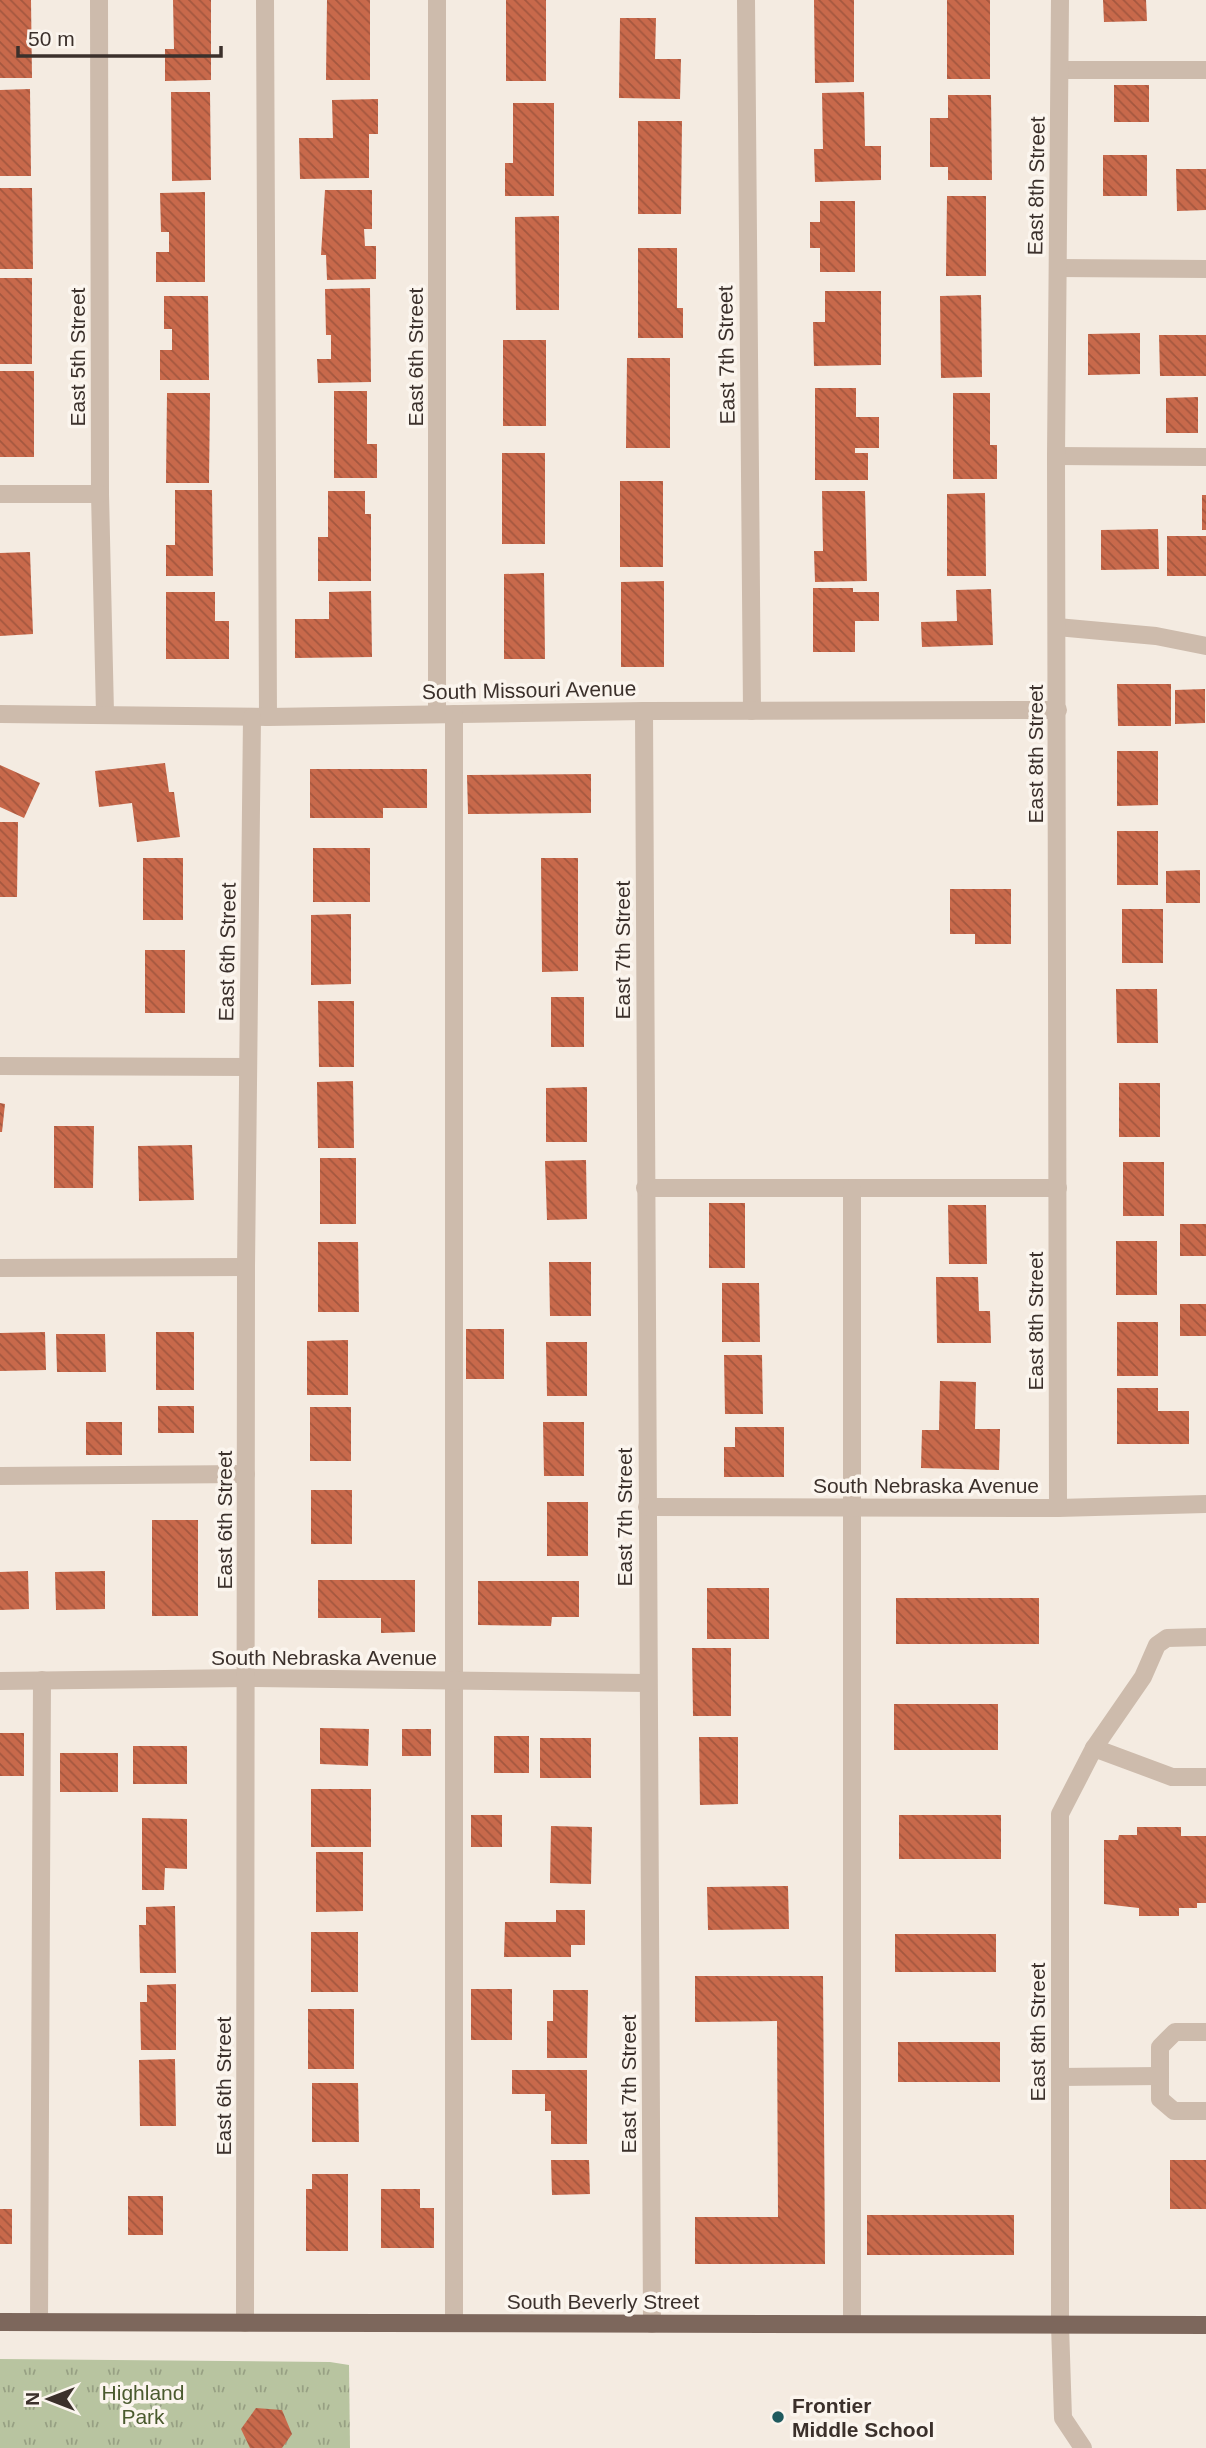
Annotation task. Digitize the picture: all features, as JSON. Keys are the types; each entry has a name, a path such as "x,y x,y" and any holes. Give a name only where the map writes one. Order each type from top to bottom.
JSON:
{"main road":[{"name":"South Beverly Street","path":"0,2322 1206,2325"}],"street":[{"name":"East 5th Street","path":"99,0 100,494 105,713"},
{"name":"East 6th Street","path":"245,2323 246,1267 248,1068 260,716 265,0"},
{"name":"East 6th Street","path":"438,0 454,1680 454,2323"},
{"name":"East 7th Street","path":"746,0 752,710"},
{"name":"East 8th Street","path":"1058,1508 1059,710 1056,456 1060,0"},
{"path":"1061,70 1206,70"},
{"path":"1058,268 1206,269"},
{"path":"1056,456 1206,457"},
{"path":"0,494 100,494"},
{"path":"1057,627 1156,636 1206,646"},
{"name":"South Missouri Avenue","path":"0,714 260,716 752,710 1059,710"},
{"name":"East 7th Street","path":"644,711 652,2323"},
{"path":"0,1066 248,1068"},
{"path":"645,1188 1058,1188"},
{"path":"852,1188 852,2324"},
{"path":"0,1268 246,1267"},
{"path":"0,1476 246,1474"},
{"name":"South Nebraska Avenue","path":"647,1507 1058,1508 1206,1504"},
{"name":"East 8th Street","path":"1083,2448 1063,2418 1060,2325 1060,1814 1094,1748 1143,1677 1157,1646 1167,1638 1206,1637"},
{"name":"South Nebraska Avenue","path":"0,1681 247,1678 648,1683"},
{"path":"39,2322 42,1680"},
{"path":"1094,1748 1172,1777 1206,1777"},
{"path":"1206,2032 1175,2032 1160,2047 1160,2099 1174,2112 1206,2111"},
{"path":"1060,2077 1160,2076"}],"green space":[{"name":"Highland Park","path":"0,2359 330,2362 349,2365 350,2448 0,2448"}],"building":[{"path":"0,0 31,0 32,78 0,78"},
{"path":"173,0 211,0 211,80 165,81 165,49 174,49"},
{"path":"327,0 370,0 370,80 326,80"},
{"path":"506,0 546,0 546,81 506,81"},
{"path":"814,0 854,0 854,82 815,83"},
{"path":"947,0 990,0 990,79 947,79"},
{"path":"1103,0 1146,0 1147,21 1104,22"},
{"path":"620,18 656,18 655,59 681,59 680,99 619,98"},
{"path":"1114,85 1149,85 1149,122 1114,122"},
{"path":"30,89 31,176 0,176 0,90"},
{"path":"171,92 210,92 211,180 172,181"},
{"path":"864,92 865,146 881,146 881,180 815,182 814,149 823,149 822,93"},
{"path":"948,95 991,95 992,180 948,180 948,167 930,167 930,118 948,118"},
{"path":"378,99 378,134 369,134 369,178 300,179 299,138 333,138 332,100"},
{"path":"513,103 554,103 554,196 505,196 505,163 513,163"},
{"path":"638,121 682,121 681,214 638,214"},
{"path":"1103,155 1147,155 1147,196 1103,196"},
{"path":"1176,169 1206,169 1206,210 1177,211"},
{"path":"0,188 32,188 33,269 0,269"},
{"path":"325,190 372,190 372,229 364,229 365,246 376,246 376,279 327,280 326,255 321,255"},
{"path":"205,192 205,282 156,282 156,252 169,252 169,232 161,232 160,193"},
{"path":"947,196 986,196 986,276 946,276"},
{"path":"820,201 855,201 855,272 820,272 820,248 810,248 810,222 820,222"},
{"path":"559,216 559,310 516,310 515,217"},
{"path":"638,248 677,248 677,308 683,308 683,338 638,338"},
{"path":"0,278 32,278 32,364 0,364"},
{"path":"370,288 371,382 318,383 317,359 331,359 331,335 326,335 325,289"},
{"path":"825,291 881,291 881,365 814,366 813,322 825,322"},
{"path":"981,295 982,377 941,378 940,296"},
{"path":"164,296 208,296 209,380 160,380 160,350 172,350 172,329 164,329"},
{"path":"1140,333 1140,374 1088,375 1088,334"},
{"path":"1159,335 1206,335 1206,376 1160,376"},
{"path":"503,340 546,340 546,426 503,426"},
{"path":"627,358 670,358 670,448 626,448"},
{"path":"0,371 34,371 34,457 0,457"},
{"path":"815,388 856,388 856,417 879,417 879,448 855,448 855,453 868,453 868,480 815,480"},
{"path":"334,391 367,391 367,444 377,444 377,478 334,478"},
{"path":"167,393 210,393 209,483 166,483"},
{"path":"953,393 990,393 990,445 997,445 997,479 953,479"},
{"path":"1198,397 1198,433 1166,433 1166,398"},
{"path":"502,453 545,453 545,544 502,544"},
{"path":"620,481 663,481 663,567 620,567"},
{"path":"175,490 212,490 213,576 166,576 166,545 175,545"},
{"path":"328,491 365,491 365,514 371,514 371,581 318,581 318,537 328,537"},
{"path":"822,491 865,491 867,581 815,582 814,551 823,551"},
{"path":"985,493 986,576 947,576 947,494"},
{"path":"1202,495 1206,495 1206,530 1202,530"},
{"path":"1158,529 1159,569 1101,570 1101,530"},
{"path":"1167,536 1206,536 1206,576 1167,576"},
{"path":"30,552 33,634 0,636 0,553"},
{"path":"544,573 545,659 504,659 504,574"},
{"path":"664,581 664,667 621,667 621,582"},
{"path":"813,588 853,588 853,592 879,592 879,621 855,621 855,652 813,652"},
{"path":"991,589 993,645 922,647 921,622 957,621 956,590"},
{"path":"371,591 372,657 295,658 295,619 329,619 329,592"},
{"path":"166,592 215,592 215,621 229,621 229,659 166,659"},
{"path":"1117,684 1171,684 1171,726 1118,726"},
{"path":"1205,689 1205,723 1175,724 1175,690"},
{"path":"1117,751 1158,751 1158,805 1117,806"},
{"path":"165,763 169,792 174,792 180,837 137,842 132,803 99,807 95,771"},
{"path":"0,765 40,783 24,818 0,807"},
{"path":"310,769 427,769 427,808 383,808 383,818 310,818"},
{"path":"591,774 591,813 468,814 467,775"},
{"path":"0,822 18,822 17,897 0,897"},
{"path":"1117,831 1158,831 1158,885 1117,885"},
{"path":"313,848 370,848 370,902 313,902"},
{"path":"143,858 183,858 183,920 143,920"},
{"path":"541,858 578,858 578,971 542,972"},
{"path":"1200,870 1200,903 1166,903 1166,871"},
{"path":"950,889 1011,889 1011,944 975,944 975,934 950,934"},
{"path":"1122,909 1163,909 1163,963 1122,963"},
{"path":"351,914 351,984 311,985 311,915"},
{"path":"145,950 185,950 185,1013 145,1013"},
{"path":"1116,989 1157,989 1158,1043 1117,1043"},
{"path":"551,997 584,997 584,1047 551,1047"},
{"path":"318,1001 354,1001 354,1067 319,1067"},
{"path":"353,1081 354,1148 318,1148 317,1082"},
{"path":"1119,1083 1160,1083 1160,1137 1119,1137"},
{"path":"587,1087 587,1142 546,1142 546,1088"},
{"path":"0,1103 5,1104 2,1132 0,1132"},
{"path":"54,1126 94,1126 93,1188 54,1188"},
{"path":"192,1145 194,1200 139,1201 138,1146"},
{"path":"320,1158 356,1158 356,1224 320,1224"},
{"path":"586,1160 587,1219 547,1220 545,1161"},
{"path":"1123,1162 1164,1162 1164,1216 1123,1216"},
{"path":"709,1203 745,1203 745,1268 709,1268"},
{"path":"948,1205 986,1205 987,1264 949,1264"},
{"path":"1180,1224 1206,1224 1206,1256 1180,1256"},
{"path":"1116,1241 1157,1241 1157,1295 1116,1295"},
{"path":"318,1242 358,1242 359,1312 318,1312"},
{"path":"549,1262 591,1262 591,1316 550,1316"},
{"path":"936,1277 978,1277 979,1311 990,1311 991,1343 937,1343"},
{"path":"722,1283 759,1283 760,1342 722,1342"},
{"path":"1180,1304 1206,1304 1206,1336 1180,1336"},
{"path":"1117,1322 1158,1322 1158,1376 1117,1376"},
{"path":"466,1329 504,1329 504,1379 466,1379"},
{"path":"45,1332 46,1370 0,1371 0,1333"},
{"path":"156,1332 194,1332 194,1390 156,1390"},
{"path":"56,1334 105,1334 106,1372 57,1372"},
{"path":"348,1340 348,1395 307,1395 307,1341"},
{"path":"546,1342 587,1342 587,1396 547,1396"},
{"path":"724,1355 762,1355 763,1414 725,1414"},
{"path":"940,1381 976,1382 975,1429 1000,1429 999,1470 921,1468 922,1430 939,1430"},
{"path":"1117,1388 1158,1388 1158,1411 1189,1411 1189,1444 1117,1444"},
{"path":"158,1406 194,1406 194,1433 158,1433"},
{"path":"310,1407 351,1407 351,1461 310,1461"},
{"path":"86,1422 122,1422 122,1455 86,1455"},
{"path":"543,1422 584,1422 584,1476 544,1476"},
{"path":"735,1427 784,1427 784,1477 724,1477 724,1447 735,1447"},
{"path":"311,1490 352,1490 352,1544 311,1544"},
{"path":"547,1502 588,1502 588,1556 547,1556"},
{"path":"152,1520 198,1520 198,1616 152,1616"},
{"path":"28,1571 29,1609 0,1610 0,1572"},
{"path":"105,1571 105,1609 56,1610 55,1572"},
{"path":"318,1580 415,1580 415,1632 381,1633 381,1618 318,1618"},
{"path":"478,1581 579,1581 579,1617 552,1617 551,1626 478,1625"},
{"path":"707,1588 769,1588 769,1639 707,1639"},
{"path":"896,1598 1039,1598 1039,1644 896,1644"},
{"path":"692,1648 731,1648 731,1716 693,1716"},
{"path":"894,1704 998,1704 998,1750 894,1750"},
{"path":"320,1728 369,1729 368,1766 320,1764"},
{"path":"402,1729 431,1729 431,1756 402,1756"},
{"path":"0,1733 24,1733 24,1776 0,1776"},
{"path":"494,1736 529,1736 529,1773 494,1773"},
{"path":"699,1737 738,1737 738,1804 700,1805"},
{"path":"540,1738 591,1738 591,1778 540,1778"},
{"path":"133,1746 187,1746 187,1784 133,1784"},
{"path":"60,1753 118,1753 118,1792 60,1792"},
{"path":"311,1789 371,1789 371,1847 311,1847"},
{"path":"471,1815 502,1815 502,1847 471,1847"},
{"path":"899,1815 1001,1815 1001,1859 899,1859"},
{"path":"142,1818 187,1819 187,1869 165,1868 164,1890 142,1890"},
{"path":"551,1826 592,1827 591,1884 550,1883"},
{"path":"1137,1827 1181,1827 1181,1836 1206,1836 1206,1903 1197,1903 1197,1908 1179,1908 1179,1916 1139,1916 1139,1908 1104,1904 1104,1840 1118,1840 1119,1835 1137,1835"},
{"path":"316,1852 363,1852 363,1911 316,1912"},
{"path":"788,1886 789,1929 708,1930 707,1887"},
{"path":"175,1906 176,1973 140,1973 139,1925 146,1925 146,1907"},
{"path":"556,1910 585,1910 585,1945 571,1945 571,1957 504,1957 505,1922 556,1922"},
{"path":"311,1932 358,1932 358,1992 311,1992"},
{"path":"895,1934 996,1934 996,1972 895,1972"},
{"path":"695,1976 823,1976 825,2264 695,2264 695,2217 778,2217 777,2021 695,2022"},
{"path":"176,1984 176,2050 141,2050 140,2002 147,2002 147,1985"},
{"path":"471,1989 512,1989 512,2040 471,2040"},
{"path":"553,1990 588,1990 587,2058 547,2058 547,2021 553,2021"},
{"path":"308,2009 354,2009 354,2069 308,2069"},
{"path":"898,2042 1000,2042 1000,2082 898,2082"},
{"path":"175,2059 176,2126 140,2126 139,2060"},
{"path":"512,2070 587,2070 587,2144 551,2144 551,2111 545,2111 545,2094 512,2094"},
{"path":"312,2083 358,2083 359,2142 312,2142"},
{"path":"551,2160 589,2160 590,2194 552,2195"},
{"path":"1170,2160 1206,2160 1206,2209 1170,2209"},
{"path":"312,2174 348,2174 348,2251 306,2251 306,2189 312,2189"},
{"path":"381,2189 420,2189 420,2208 434,2208 434,2248 381,2248"},
{"path":"128,2196 163,2196 163,2235 128,2235"},
{"path":"0,2209 12,2209 12,2244 0,2244"},
{"path":"867,2215 1014,2215 1014,2255 867,2255"},
{"path":"256,2408 282,2410 292,2434 282,2448 250,2448 241,2429"}],"place":[{"name":"Frontier Middle School","path":"778,2417"}]}
